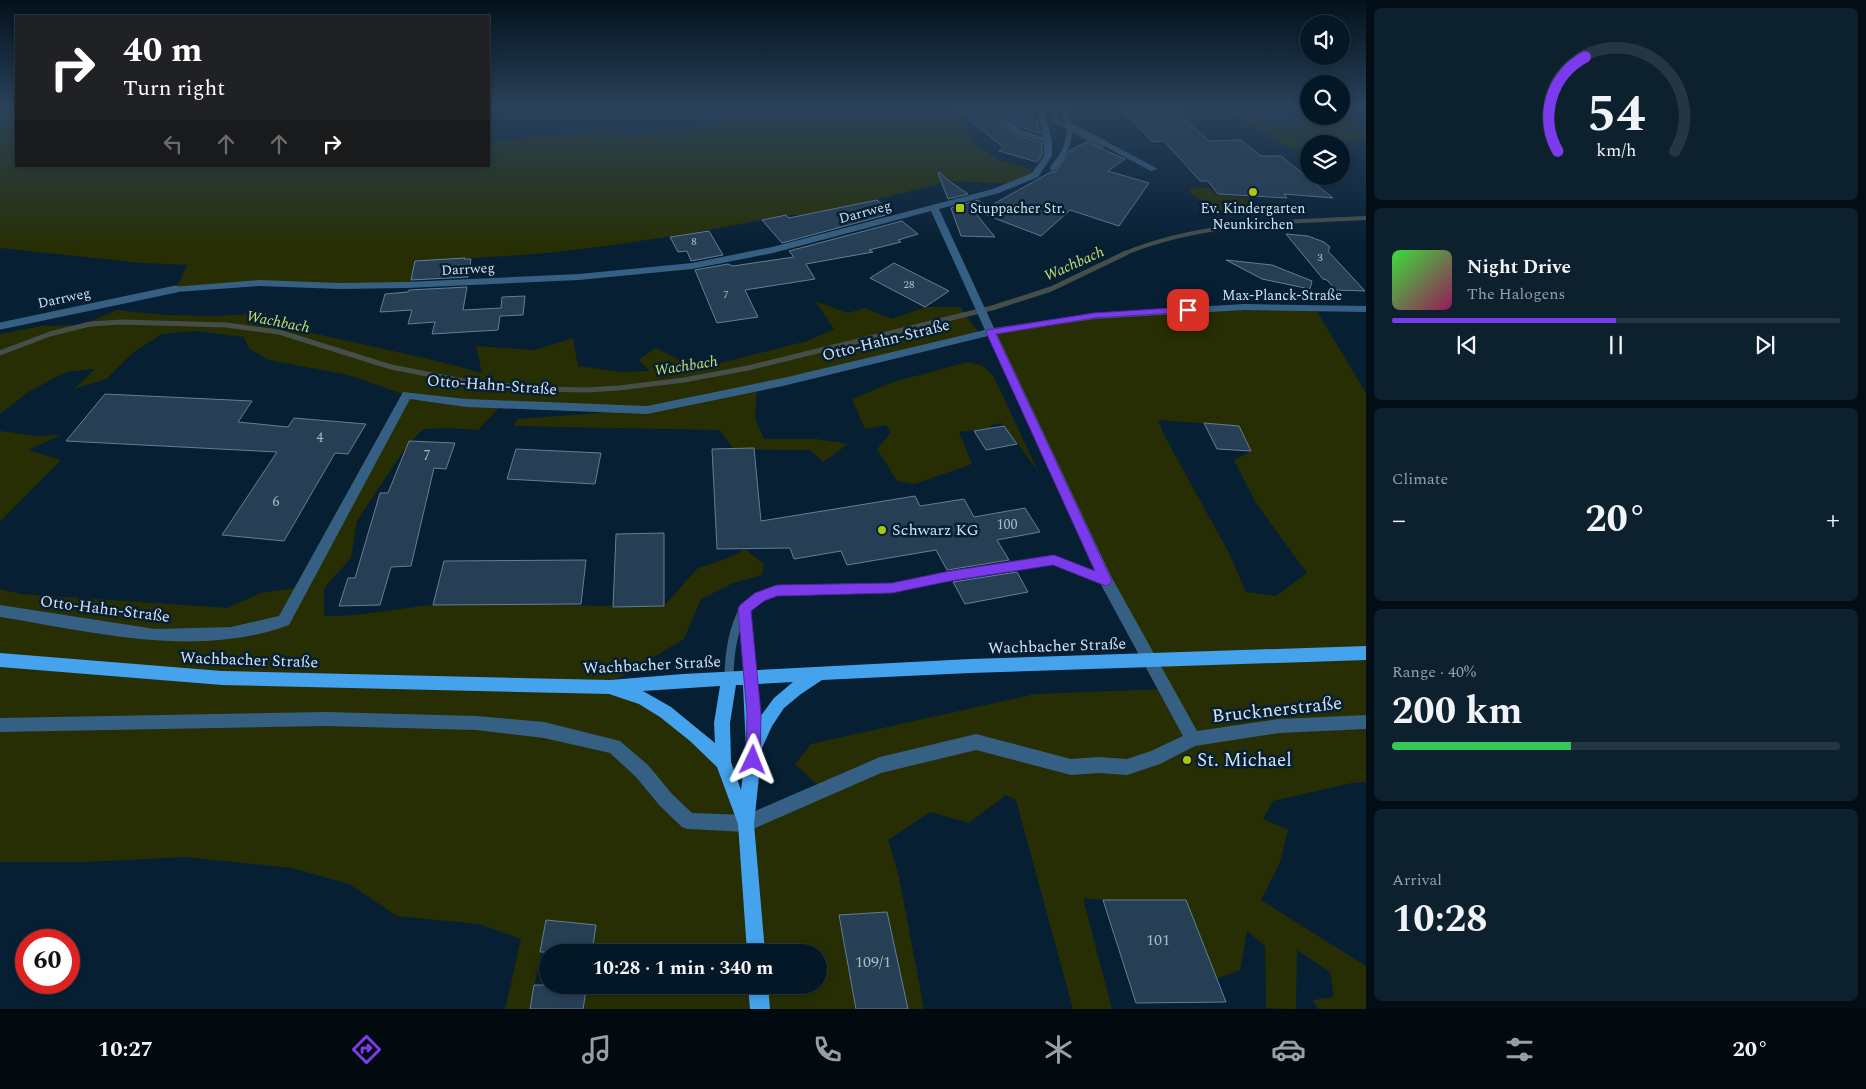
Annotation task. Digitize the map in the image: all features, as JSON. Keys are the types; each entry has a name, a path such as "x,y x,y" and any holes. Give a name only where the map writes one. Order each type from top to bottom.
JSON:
{"main road":[{"name":"Wachbacher Straße","path":"0,660 222,678 610,687 828,674 1366,653"},
{"path":"754,748 764,722 781,700 802,684 828,674"},
{"path":"750,678 754,714 754,748 746,824 755,944"},
{"path":"729,679 722,723 723,762 746,824"},
{"path":"610,687 643,698 671,716 698,737 723,762"},
{"path":"759,994 760,1009"}],"street":[{"name":"Darrweg","path":"176,289 259,283 340,286 422,285 579,277 682,267 773,250 996,191 1035,175 1048,154"},
{"path":"1125,154 1154,168"},
{"path":"934,208 1106,581 1193,739"},
{"name":"Max-Planck-Straße","path":"988,326 1212,308 1366,309"},
{"name":"Otto-Hahn-Straße","path":"0,611 155,635 231,633 284,621 407,395 466,403 647,410 782,382 988,326"},
{"path":"0,724 326,719 476,723 544,730 614,746 642,771 666,800 688,821 746,824"},
{"name":"Brucknerstraße","path":"746,824 880,765 976,742 1071,767 1099,765 1127,767 1154,758 1193,739 1279,726 1366,722"}],"lane":[{"path":"1053,168 1063,154"},
{"name":"Darrweg","path":"0,326 176,289"},
{"path":"729,679 732,638 736,622 744,609 759,597 777,590 892,588 950,576 1054,560 1106,581"},
{"path":"744,609 750,678"}],"green space":[{"path":"0,154 15,154 15,167 490,167 490,154 990,154 997,159 1038,172 1013,184 949,181 847,207 805,215 786,215 643,241 538,254 415,261 411,280 406,285 259,283 176,289 187,265 142,263 0,248"},
{"path":"1190,187 1210,188 1216,195 1248,198 1256,211 1219,212 1191,194"},
{"path":"815,301 848,313 865,308 892,319 925,307 960,307 980,334 757,387 755,418 764,439 816,439 848,444 823,462 810,450 733,449 720,430 513,426 518,419 640,410 503,404 478,430 423,429 408,444 357,521 351,558 324,588 324,616 351,615 419,606 462,604 664,606 698,568 731,557 745,549 764,564 762,575 733,583 701,599 684,639 614,681 723,762 746,824 823,790 795,764 811,744 1035,694 1165,689 990,332 1094,316 1244,307 1315,308 1366,393 1366,782 1352,783 1273,801 1263,819 1288,830 1280,862 1261,900 1366,966 1366,1009 1318,1009 1313,1000 1334,997 1330,972 1297,950 1296,1009 1266,1008 1265,946 1247,931 1240,970 1216,979 1185,900 1103,900 1083,898 1112,1009 1073,1009 1016,800 1006,795 969,823 930,812 888,840 899,877 924,1009 583,1009 586,994 827,994 827,944 593,944 596,925 547,920 542,944 539,944 539,962 530,1009 505,1009 521,939 479,924 397,916 349,884 292,868 185,857 86,862 0,862 0,589 21,594 228,608 260,593 303,587 406,395 348,375 269,360 249,349 244,337 195,331 162,334 134,352 106,379 74,389 95,369 66,372 30,391 0,414 0,334 41,326 82,325 117,310 165,315 218,316 266,313 271,323 482,373 476,346 535,350 573,338 578,366 622,372 650,371 638,360 656,348 697,369 807,341 834,329","holes":["1158,420 1239,426 1251,451 1234,460 1256,503 1307,573 1276,596 1246,592 1229,553 1164,435"]},
{"path":"968,362 983,366 993,375 1038,471 1002,423 991,425 992,428 959,432 972,464 915,484 897,481 877,449 891,432 886,425 865,429 852,399 893,382"},
{"path":"0,431 39,436 61,435 28,450 61,460 0,522"}],"building":[{"path":"1010,154 1042,154 1037,162"},
{"path":"1067,154 1114,154 1125,159 1108,171 1149,183 1119,226 1070,210 1041,236 973,210 995,237 961,236 951,208 978,200 988,207 1051,172 1055,172"},
{"path":"1176,154 1259,154 1261,156 1281,156 1300,171 1300,185 1317,185 1333,198 1284,194 1287,198 1218,194 1208,181 1200,181"},
{"path":"940,172 945,178 968,194 948,199 938,173"},
{"path":"877,200 893,213 782,243 762,220 786,215 789,218"},
{"path":"902,221 918,234 898,240 901,242 869,250 873,252 806,264 815,279 745,290 758,317 717,323 695,270 728,264 733,266 794,257 789,251"},
{"path":"709,231 723,255 691,261 687,251 678,252 670,237"},
{"path":"1286,234 1308,236 1324,242 1330,247 1328,251 1365,291 1336,290 1327,280 1323,279"},
{"path":"471,259 468,277 411,280 415,261"},
{"path":"1226,260 1272,265 1312,281 1310,289 1262,279"},
{"path":"894,263 949,291 925,307 870,278"},
{"path":"467,287 463,310 501,308 502,297 525,296 523,315 500,316 498,330 432,334 435,322 408,324 412,310 380,312 385,294 408,292 409,290"},
{"path":"105,394 252,401 238,422 288,427 294,418 366,424 348,454 335,453 284,541 222,535 277,452 66,441"},
{"path":"1204,423 1239,426 1251,451 1217,449"},
{"path":"1004,426 1017,444 986,450 974,431"},
{"path":"409,441 455,443 446,469 434,468 411,566 391,567 380,605 339,606 348,578 355,578 380,493 388,493"},
{"path":"754,448 761,521 915,496 920,506 964,499 974,517 1025,508 1040,532 997,540 1009,560 947,570 936,550 847,565 841,551 794,559 790,548 717,549 712,449"},
{"path":"516,449 601,453 595,484 507,479"},
{"path":"664,533 664,606 613,607 616,534"},
{"path":"586,560 581,604 433,605 444,561"},
{"path":"1017,572 1028,592 965,604 953,582"},
{"path":"1103,900 1186,900 1226,1002 1136,1003"},
{"path":"887,912 908,1009 856,1009 839,915"},
{"path":"546,920 596,925 593,944 542,944"},
{"path":"534,985 539,985 539,994 586,994 583,1009 530,1009"}],"waterway":[{"name":"Wachbach","path":"1123,254 1152,243 1212,230 1274,223 1366,218"},
{"name":"Wachbach","path":"0,353 50,334 90,324 122,322 226,325 279,332 391,367 463,381 538,389 587,390 619,388 684,380 748,368 992,308 1051,289 1126,253"}],"place":[{"name":"Ev. Kindergarten Neunkirchen","path":"1253,192"},
{"name":"Stuppacher Str.","path":"960,208"},
{"name":"Schwarz KG","path":"882,530"},
{"name":"St. Michael","path":"1187,760"}],"route":[{"path":"753,760 754,714 744,609 759,597 777,590 892,588 950,576 1054,560 1106,581 1071,502 990,332 1094,316 1188,310"}]}
